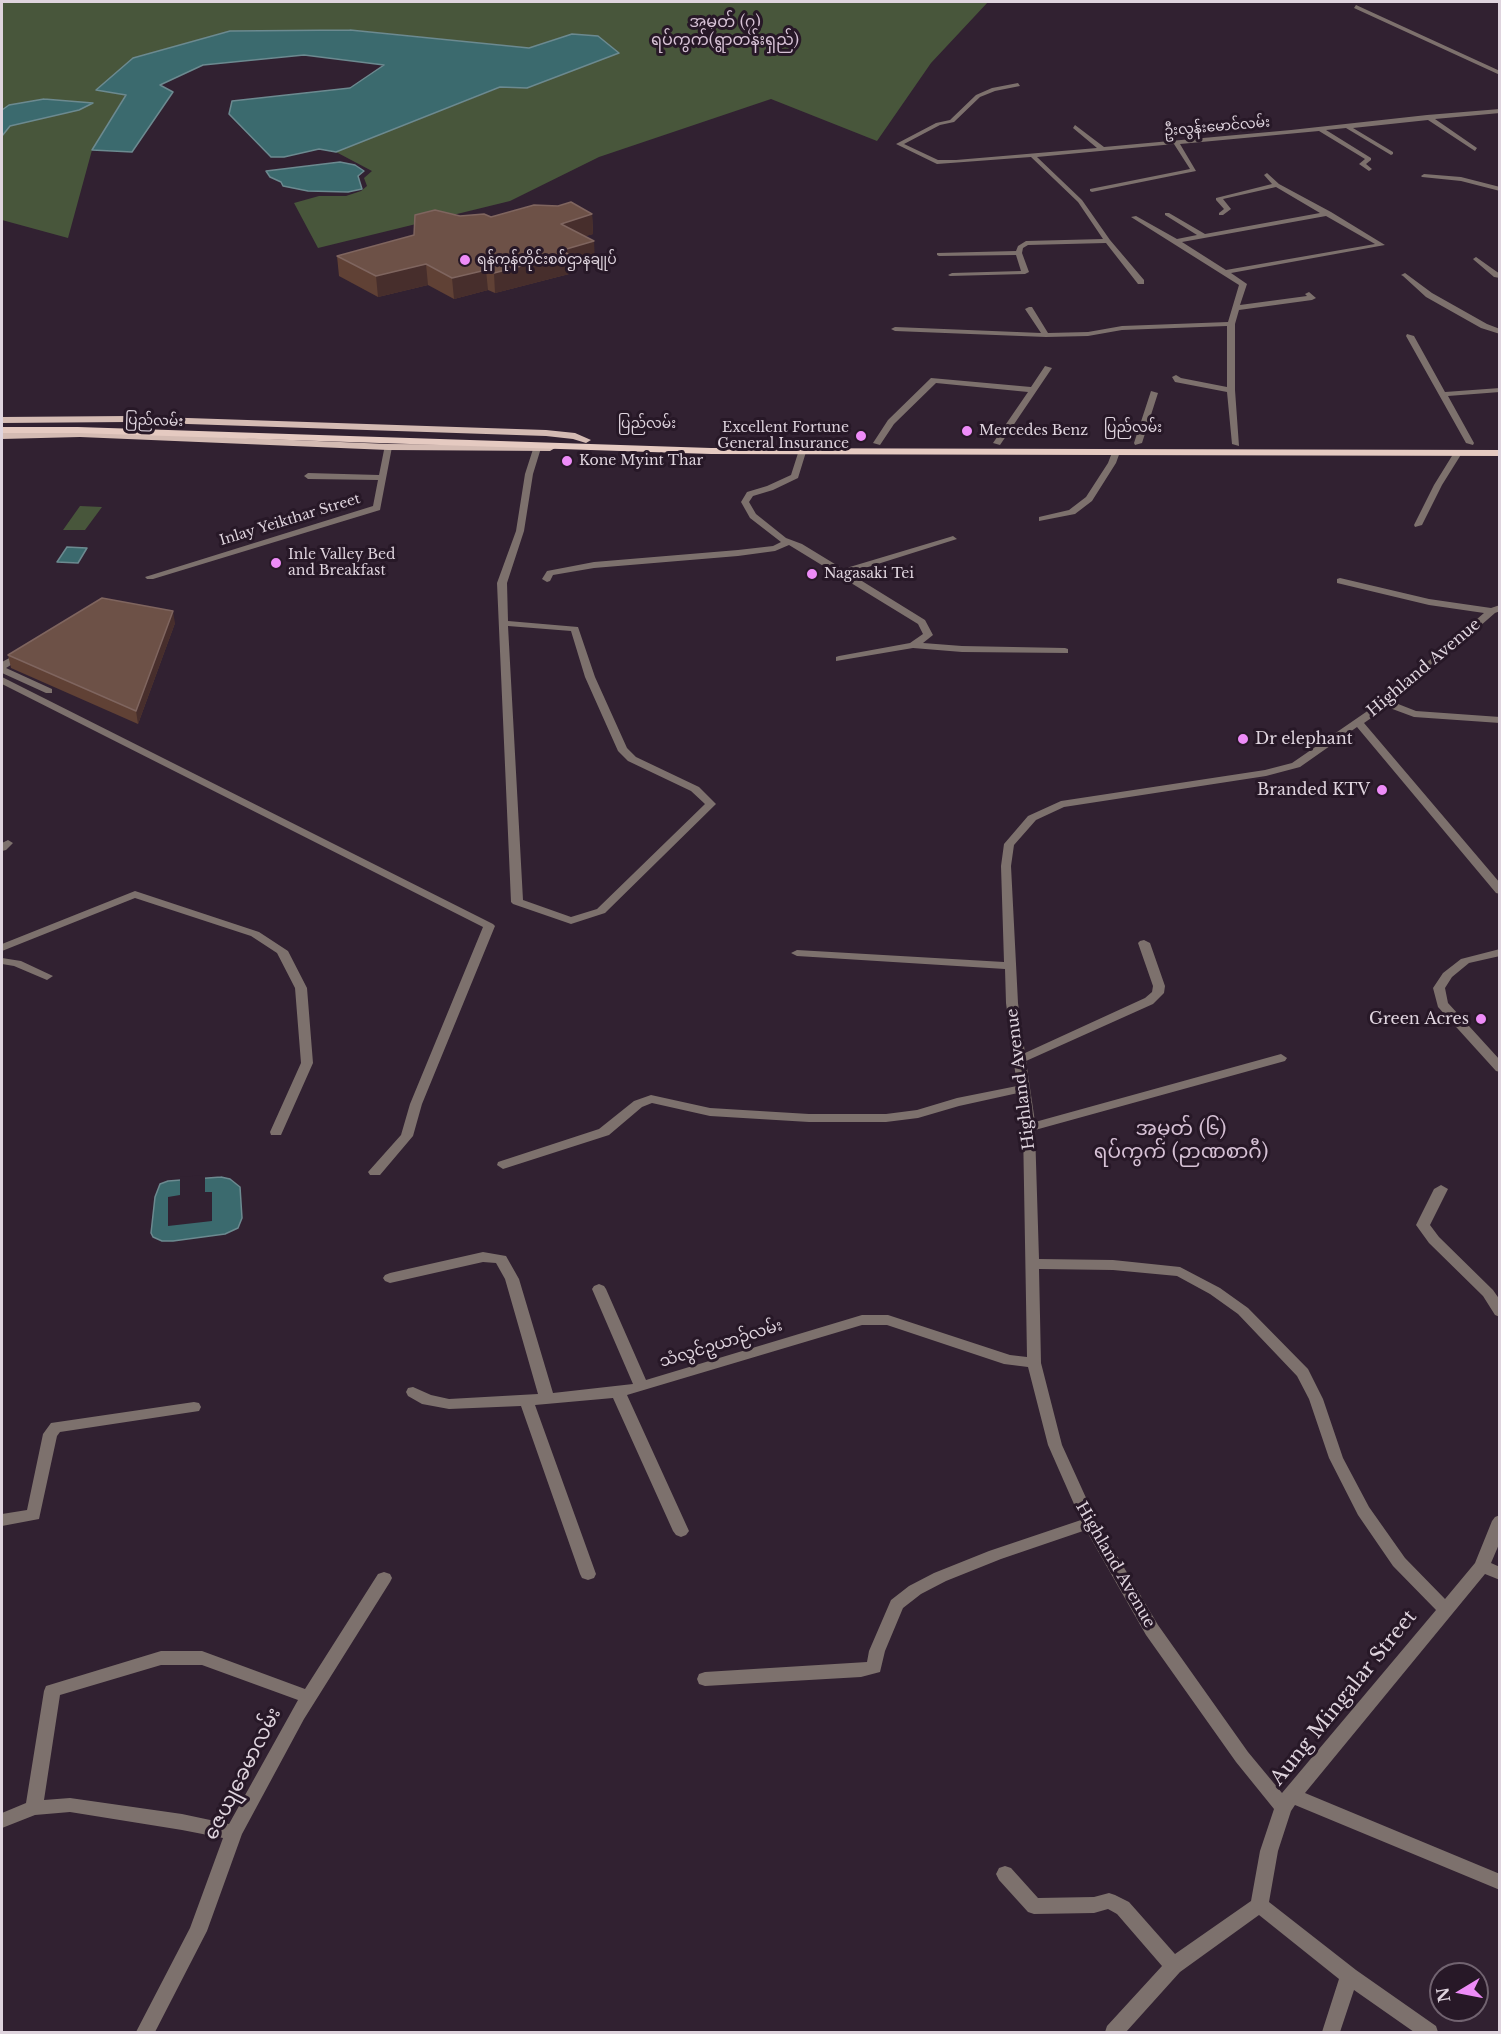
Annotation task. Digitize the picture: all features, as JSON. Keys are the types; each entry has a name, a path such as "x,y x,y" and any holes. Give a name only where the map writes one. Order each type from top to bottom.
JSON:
{"highway":[{"name":"ပြည်လမ်း","path":"2,428 586,443 802,452 1500,453"},
{"name":"ပြည်လမ်း","path":"586,443 1500,443"}],"main road":[{"name":"ပြည်လမ်း","path":"2,420 128,419 546,433 574,436 586,443"},
{"name":"ပြည်လမ်း","path":"2,436 138,435 388,447 537,448 586,443"}],"street":[{"path":"1356,7 1500,73"},
{"name":"ဦးလွန်းမောင်လမ်း","path":"1018,85 994,89 978,96 952,121 938,124 899,144 937,162 1104,150 1500,111"},
{"path":"1427,117 1476,149"},
{"path":"1346,126 1391,153"},
{"path":"1075,128 1104,150"},
{"path":"1320,129 1369,159 1362,164 1369,169"},
{"path":"1092,190 1194,170 1194,166 1176,143"},
{"path":"1033,156 1080,201 1141,282"},
{"path":"1226,272 1382,245 1277,185 1267,175"},
{"path":"1424,176 1461,179 1500,189"},
{"path":"1221,214 1228,209 1218,199 1221,197 1277,185"},
{"path":"1176,241 1329,213"},
{"path":"1167,214 1203,236"},
{"path":"1134,218 1176,241 1243,284 1231,324 1231,390 1236,444"},
{"path":"952,275 1023,273 1025,272 1019,253 1020,247 1026,243 1108,241"},
{"path":"939,254 1019,253"},
{"path":"1476,259 1496,276 1500,276"},
{"path":"1406,275 1429,295 1484,326 1500,332"},
{"path":"1236,308 1312,298 1309,294"},
{"path":"1029,309 1046,335"},
{"path":"895,329 1046,335 1088,334 1122,328 1231,324"},
{"path":"1410,336 1470,444"},
{"path":"997,443 1048,368"},
{"path":"1176,377 1178,380 1231,390"},
{"path":"877,442 891,422 934,380 1034,390"},
{"path":"1443,394 1500,390"},
{"path":"1138,443 1154,393"},
{"name":"Inlay Yeikthar Street","path":"150,577 377,508 388,447"},
{"path":"503,623 575,629 590,677 622,748 632,759 695,789 711,804 601,911 571,921 517,902 503,623 502,583 520,531 529,474 537,448"},
{"path":"802,452 795,476 770,488 750,494 745,502 753,516 783,540 800,546 922,621 928,634 913,645"},
{"path":"1042,519 1072,512 1089,499 1112,463 1116,452"},
{"path":"1418,525 1438,485 1458,453"},
{"path":"308,476 382,478"},
{"path":"843,572 953,539"},
{"path":"547,579 550,573 594,565 738,553 775,548 790,542"},
{"path":"1340,581 1438,604 1496,609"},
{"name":"Highland Avenue","path":"1287,1801 1242,1757 1152,1630 1090,1523 1055,1445 1034,1364 1029,1128 1012,1003 1006,866 1009,844 1032,818 1061,804 1296,765 1386,703 1496,609"},
{"path":"839,659 913,645 962,649 1065,651"},
{"path":"2,668 32,648"},
{"path":"2,668 50,691"},
{"path":"2,680 187,776 489,926 416,1104 407,1136 375,1172"},
{"path":"1386,703 1414,714 1500,720"},
{"path":"1358,722 1500,891"},
{"path":"2,948 135,894 255,934 282,951 301,988 307,1063 276,1132"},
{"path":"1021,1059 1149,1001 1158,993 1159,986 1144,942"},
{"path":"1500,952 1465,961 1448,975 1439,988 1442,1004 1500,1068"},
{"path":"797,953 1010,966"},
{"path":"2,961 17,963 47,976"},
{"path":"1029,1128 1281,1058"},
{"path":"503,1165 604,1132 638,1104 651,1100 710,1112 809,1118 886,1118 918,1114 957,1102 1025,1088"},
{"path":"1441,1189 1423,1225 1434,1240 1494,1292 1500,1312"},
{"path":"390,1278 483,1257 501,1259 512,1279 547,1399"},
{"path":"1033,1264 1113,1265 1180,1272 1215,1291 1243,1311 1303,1373 1316,1399 1336,1458 1363,1511 1399,1562 1445,1609"},
{"path":"599,1289 642,1387"},
{"name":"သံလွင်ဥယာဉ်လမ်း","path":"413,1392 427,1400 449,1404 547,1399 618,1392 642,1387 862,1320 888,1320 1009,1360 1034,1364"},
{"path":"618,1392 681,1531"},
{"path":"526,1400 588,1574"},
{"path":"2,1520 34,1515 50,1434 56,1426 194,1407"},
{"name":"Aung Mingalar Street","path":"1259,1905 1269,1851 1287,1801 1482,1566 1500,1521"},
{"path":"705,1679 861,1670 874,1667 877,1652 897,1604 915,1590 940,1577 995,1555 1090,1523"},
{"path":"1482,1566 1500,1574"},
{"name":"ဇေယျခေမာလမ်း","path":"145,2032 198,1931 234,1833 309,1697 384,1578"},
{"path":"34,1808 52,1691 58,1688 160,1658 202,1658 309,1697"},
{"path":"1287,1801 1500,1882"},
{"path":"2,1821 34,1808 70,1805 182,1822 234,1833"},
{"path":"1005,1874 1034,1906 1094,1905 1109,1901 1123,1908 1174,1966"},
{"path":"1114,2032 1174,1966 1259,1905 1349,1976 1429,2032"},
{"path":"1331,2032 1349,1976"}],"shaded area":[{"path":"2,2 988,2 931,63 877,141 771,99 599,157 510,201 318,248 294,203 319,196 346,196 361,191 367,186 364,178 372,171 336,152 501,87 527,88 618,53 572,34 529,48 350,30 230,31 133,58 97,90 126,94 92,150 68,238 2,220"},
{"path":"350,30 529,48 572,34 598,36 619,53 527,88 500,87 336,152 319,149 284,157 271,157 229,114 232,101 350,88 384,65 304,55 203,65 160,85 173,92 132,152 92,150 126,95 96,90 133,58 230,31"},
{"path":"44,99 93,103 79,110 10,126 2,136 2,110 9,105"},
{"path":"340,162 355,165 364,171 358,176 362,189 348,192 308,191 283,186 281,182 270,177 266,171"},
{"path":"80,506 102,507 85,530 63,530"},
{"path":"67,547 87,548 78,563 57,562"},
{"path":"221,1177 230,1179 240,1187 242,1218 238,1228 225,1234 173,1241 162,1241 153,1237 151,1233 155,1197 160,1184 168,1181"}],"pier":[{"path":"205,1175 205,1192 212,1192 212,1221 168,1226 168,1197 180,1195 180,1177"}],"building":[{"path":"571,202 592,214 561,224 594,241 563,250 568,254 494,273 486,270 452,278 426,264 376,276 337,256 414,235 415,215 435,210 460,216 484,214 491,217 534,205 558,206"},
{"path":"102,598 173,611 136,711 8,655"}],"place":[{"name":"ရန်ကုန်တိုင်းစစ်ဌာနချုပ်","path":"465,260"},
{"name":"Mercedes Benz","path":"967,431"},
{"name":"Excellent Fortune General Insurance","path":"861,436"},
{"name":"Kone Myint Thar","path":"567,461"},
{"name":"Inle Valley Bed and Breakfast","path":"276,563"},
{"name":"Nagasaki Tei","path":"812,574"},
{"name":"Dr elephant","path":"1243,739"},
{"name":"Branded KTV","path":"1382,790"},
{"name":"Green Acres","path":"1481,1019"}],"district":[{"name":"အမှတ် (၇) ရပ်ကွက်(ရွာတန်းရှည်)","path":"725,31"},
{"name":"အမှတ် (၆) ရပ်ကွက် (ဉာဏစာဂီ)","path":"1181,1140"}]}
